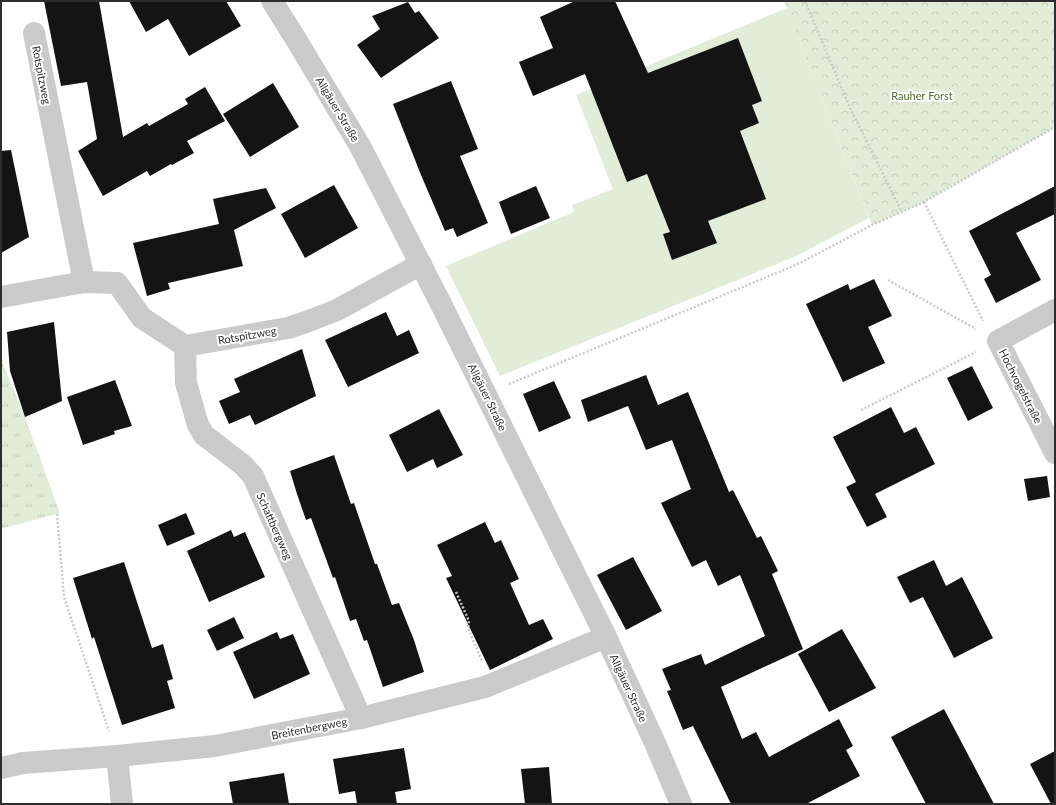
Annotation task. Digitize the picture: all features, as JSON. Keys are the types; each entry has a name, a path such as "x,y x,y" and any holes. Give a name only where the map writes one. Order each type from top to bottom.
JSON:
{"street":[{"name":"Allgäuer Straße","path":"272,1 360,146 421,264 606,637 655,743 680,804"},
{"name":"Rotspitzweg","path":"34,33 84,282"},
{"name":"Rotspitzweg","path":"185,346 288,328 306,322 337,310 421,264"},
{"path":"1,297 84,282 117,283 142,318 185,346"},
{"path":"998,341 1055,310"},
{"name":"Hochvogelstraße","path":"998,341 1055,452"},
{"name":"Schattbergweg","path":"185,346 186,383 198,424 204,435 243,465 253,476 361,718"},
{"name":"Breitenbergweg","path":"1,768 23,763 118,756 215,746 361,718 485,687 606,637"},
{"path":"118,756 122,804"}],"path":[{"path":"805,1 850,108 902,212"},
{"path":"486,393 798,264 872,225 924,202 1055,127"},
{"path":"924,202 985,326 998,341"},
{"path":"888,280 998,341"},
{"path":"861,410 998,341"},
{"path":"57,514 64,597 118,756"},
{"path":"456,592 469,622 468,628 492,684"}],"green space":[{"name":"Rauher Forst","path":"784,1 1055,1 1055,127 924,202 872,225"},
{"path":"787,8 869,218 794,257 500,376 446,266 574,212 572,205 613,189 576,95"},
{"path":"1,340 3,364 25,417 60,513 1,529"}],"building":[{"path":"44,1 99,1 123,137 147,123 149,126 188,104 185,99 205,87 225,121 187,141 194,153 150,176 147,171 103,196 78,151 97,139 87,82 61,86"},
{"path":"129,1 226,1 241,26 189,56 168,19 146,32"},
{"path":"575,1 615,1 648,73 738,38 762,101 752,105 759,123 740,131 766,199 708,221 717,243 672,260 663,234 670,232 647,174 627,182 585,74 533,96 519,62 553,48 540,17"},
{"path":"408,2 415,13 419,11 439,38 381,78 357,45 380,29 372,16"},
{"path":"451,81 478,149 460,156 488,223 457,237 453,228 445,231 393,104"},
{"path":"273,83 299,127 250,157 223,114"},
{"path":"11,150 29,237 1,253 1,151"},
{"path":"334,185 358,228 305,258 281,214"},
{"path":"536,186 550,218 511,234 499,202"},
{"path":"1055,186 1055,214 1016,233 1041,280 996,303 984,279 991,275 969,231"},
{"path":"266,188 276,208 234,230 243,266 168,283 170,289 147,296 133,243 219,224 213,199"},
{"path":"874,279 892,316 868,327 885,363 843,382 806,304 848,284 850,290"},
{"path":"386,312 397,336 409,330 419,353 348,387 325,340"},
{"path":"54,322 62,401 25,417 10,371 7,332"},
{"path":"302,349 316,396 255,425 250,415 229,424 219,401 240,392 234,379"},
{"path":"972,366 993,408 968,421 947,378"},
{"path":"646,375 658,405 688,392 729,492 733,490 757,538 761,536 778,571 772,574 803,649 721,687 742,739 756,732 769,757 839,719 853,746 846,750 860,776 806,804 731,804 693,726 683,730 667,691 671,690 662,669 701,654 705,665 765,636 740,575 718,586 706,560 692,567 661,503 691,489 672,440 646,450 628,406 588,422 581,400"},
{"path":"115,380 132,426 114,431 115,434 83,445 67,397"},
{"path":"554,381 571,418 539,432 523,394"},
{"path":"891,407 904,433 916,427 935,464 875,494 887,517 867,527 846,487 856,482 833,437"},
{"path":"439,409 463,455 437,468 433,459 407,472 389,435"},
{"path":"334,455 351,504 354,503 375,564 377,564 392,605 399,603 414,640 424,672 383,687 367,640 364,641 356,619 350,621 335,577 333,578 311,518 306,520 290,471"},
{"path":"1047,476 1050,497 1028,501 1024,479"},
{"path":"186,513 195,534 167,546 158,525"},
{"path":"485,522 495,543 501,540 519,579 510,583 529,625 543,619 553,639 490,670 446,578 452,576 437,545"},
{"path":"231,530 234,537 245,532 265,577 209,602 187,551"},
{"path":"633,557 662,611 626,630 597,575"},
{"path":"934,560 946,586 962,577 993,638 954,658 923,597 910,603 897,577"},
{"path":"124,562 152,648 163,644 173,679 167,681 175,708 122,725 94,637 92,639 73,578"},
{"path":"234,617 244,638 217,651 207,630"},
{"path":"842,629 876,688 829,712 798,654"},
{"path":"277,632 280,639 293,634 310,674 254,699 233,652"},
{"path":"944,709 994,804 926,804 891,737"},
{"path":"404,748 411,789 395,792 397,804 357,804 355,791 339,794 333,759"},
{"path":"1055,751 1055,804 1051,804 1030,764"},
{"path":"549,767 552,804 525,804 521,769"},
{"path":"284,773 289,804 233,804 229,782"}]}
